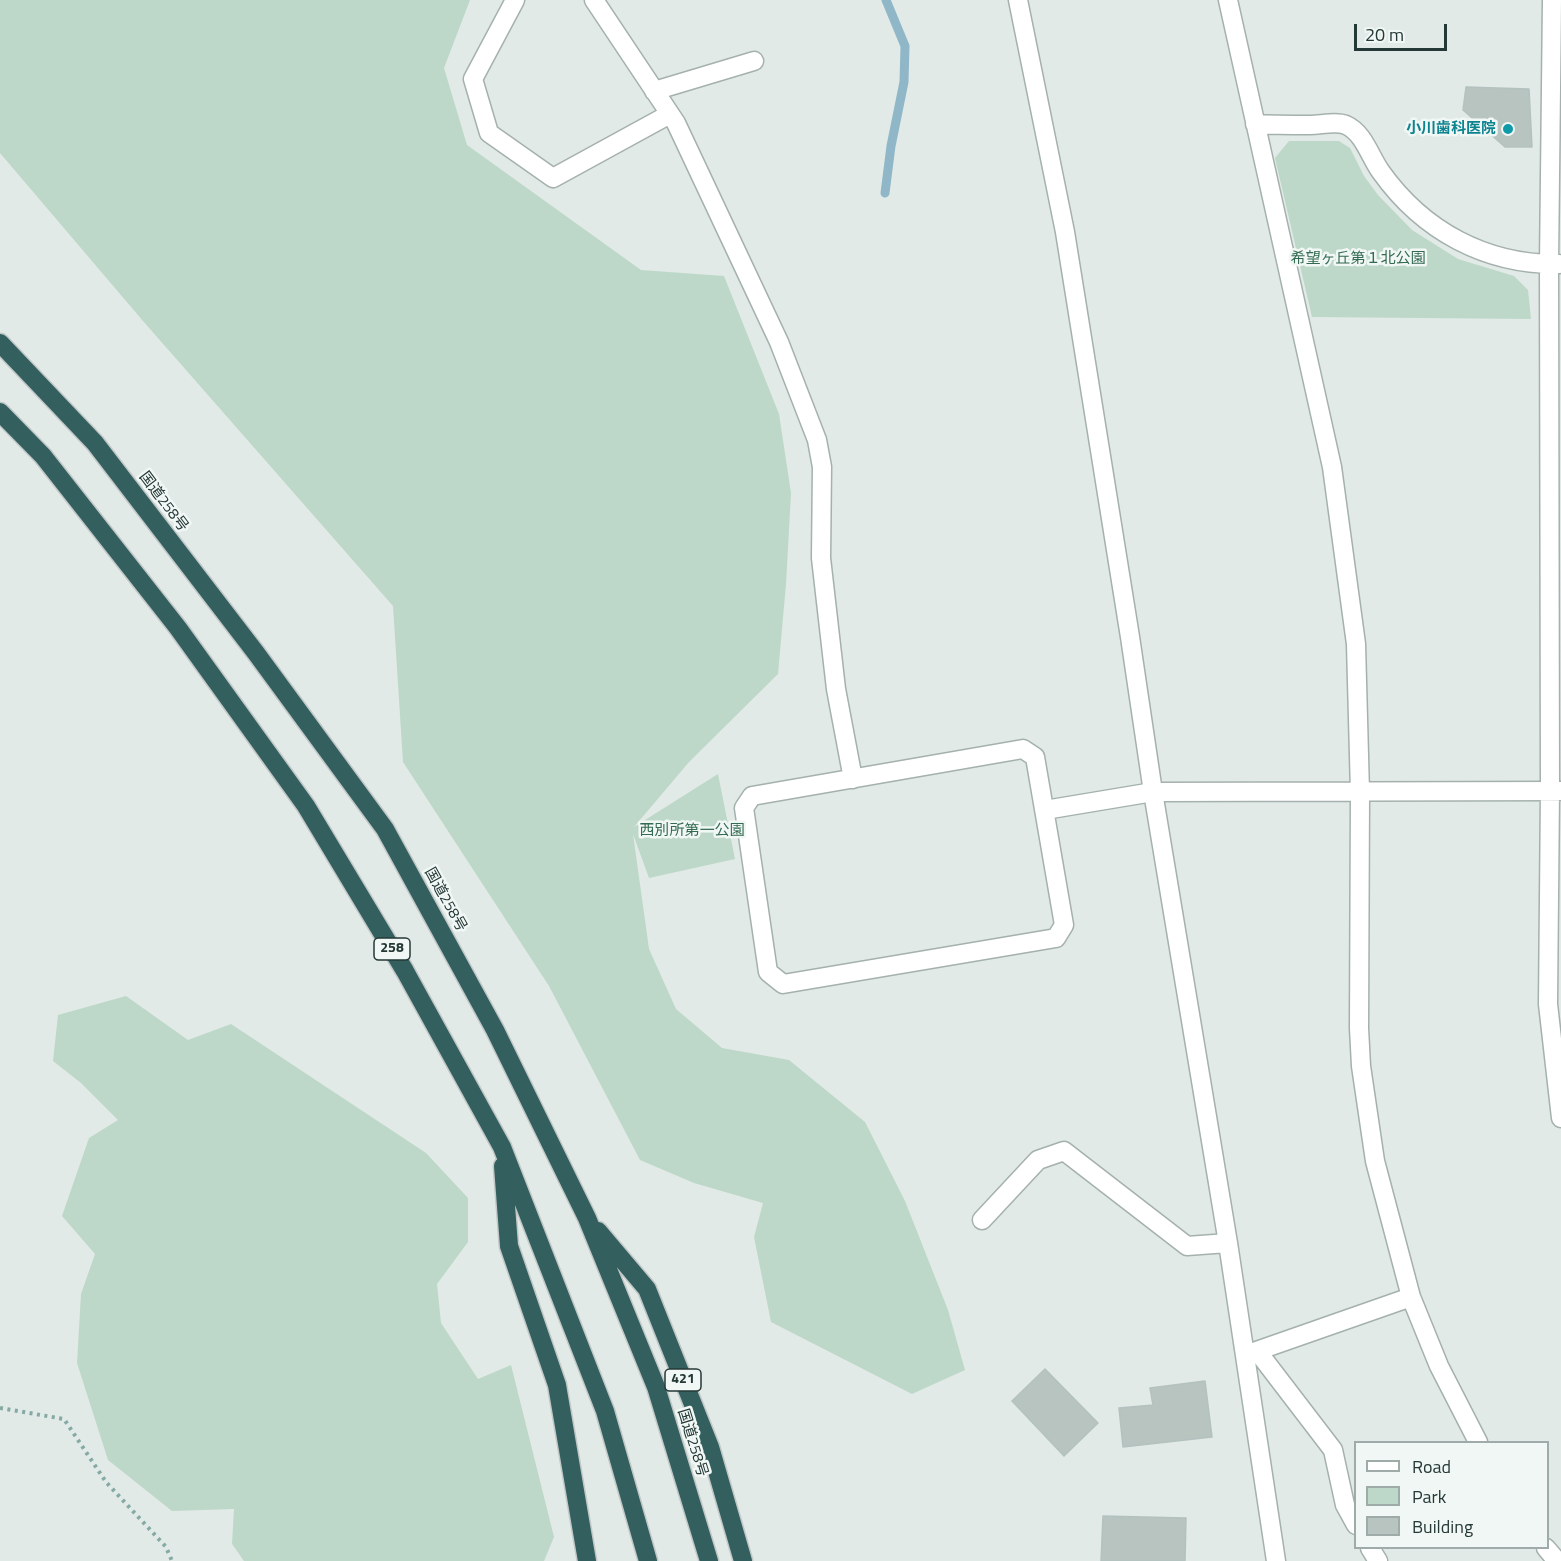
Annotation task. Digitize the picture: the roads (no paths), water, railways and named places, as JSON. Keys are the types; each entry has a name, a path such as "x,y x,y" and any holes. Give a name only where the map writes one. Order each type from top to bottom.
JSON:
{"highway":[{"name":"国道258号","path":"0,343 96,443 256,653 385,829 495,1029 587,1218 656,1387 708,1561"},
{"name":"258","path":"0,412 43,456 178,628 306,806 405,971 502,1147 604,1411 648,1561"},
{"path":"502,1147 508,1246 557,1384 587,1561"},
{"name":"421","path":"587,1218 647,1289 710,1447 743,1561"}],"street":[{"path":"515,0 473,79 489,133 552,178 670,114"},
{"path":"594,0 676,123 779,342 817,440 822,467 821,558 836,688 853,779"},
{"path":"1018,0 1065,232 1153,792 1228,1243 1252,1353 1248,1380 1276,1561"},
{"path":"1228,0 1320,409 1338,505 1356,644 1360,793 1359,1028 1361,1066 1375,1161 1411,1297 1439,1366 1477,1441"},
{"path":"1552,0 1556,126 1556,791 1548,1004 1561,1118"},
{"path":"654,91 754,61"},
{"path":"1255,124 1343,124 1356,131 1384,177 1429,224 1462,242 1494,255 1516,261 1555,264"},
{"path":"1023,749 1035,756 1064,925 1056,938 783,984 768,972 744,808 752,796 853,779 1023,749"},
{"path":"1045,810 1153,792 1556,791"},
{"path":"982,1220 1038,1160 1064,1151 1187,1246 1228,1243"},
{"path":"1252,1353 1411,1297"},
{"path":"1252,1353 1334,1450 1345,1505 1354,1521"},
{"path":"1547,1549 1557,1561"}],"waterway":[{"path":"885,193 891,146 904,82 905,46 886,0"}],"place":[{"name":"小川歯科医院","path":"1508,129"}],"park label":[{"name":"希望ヶ丘第１北公園","path":"1358,259"},
{"name":"西別所第一公園","path":"692,831"}]}
